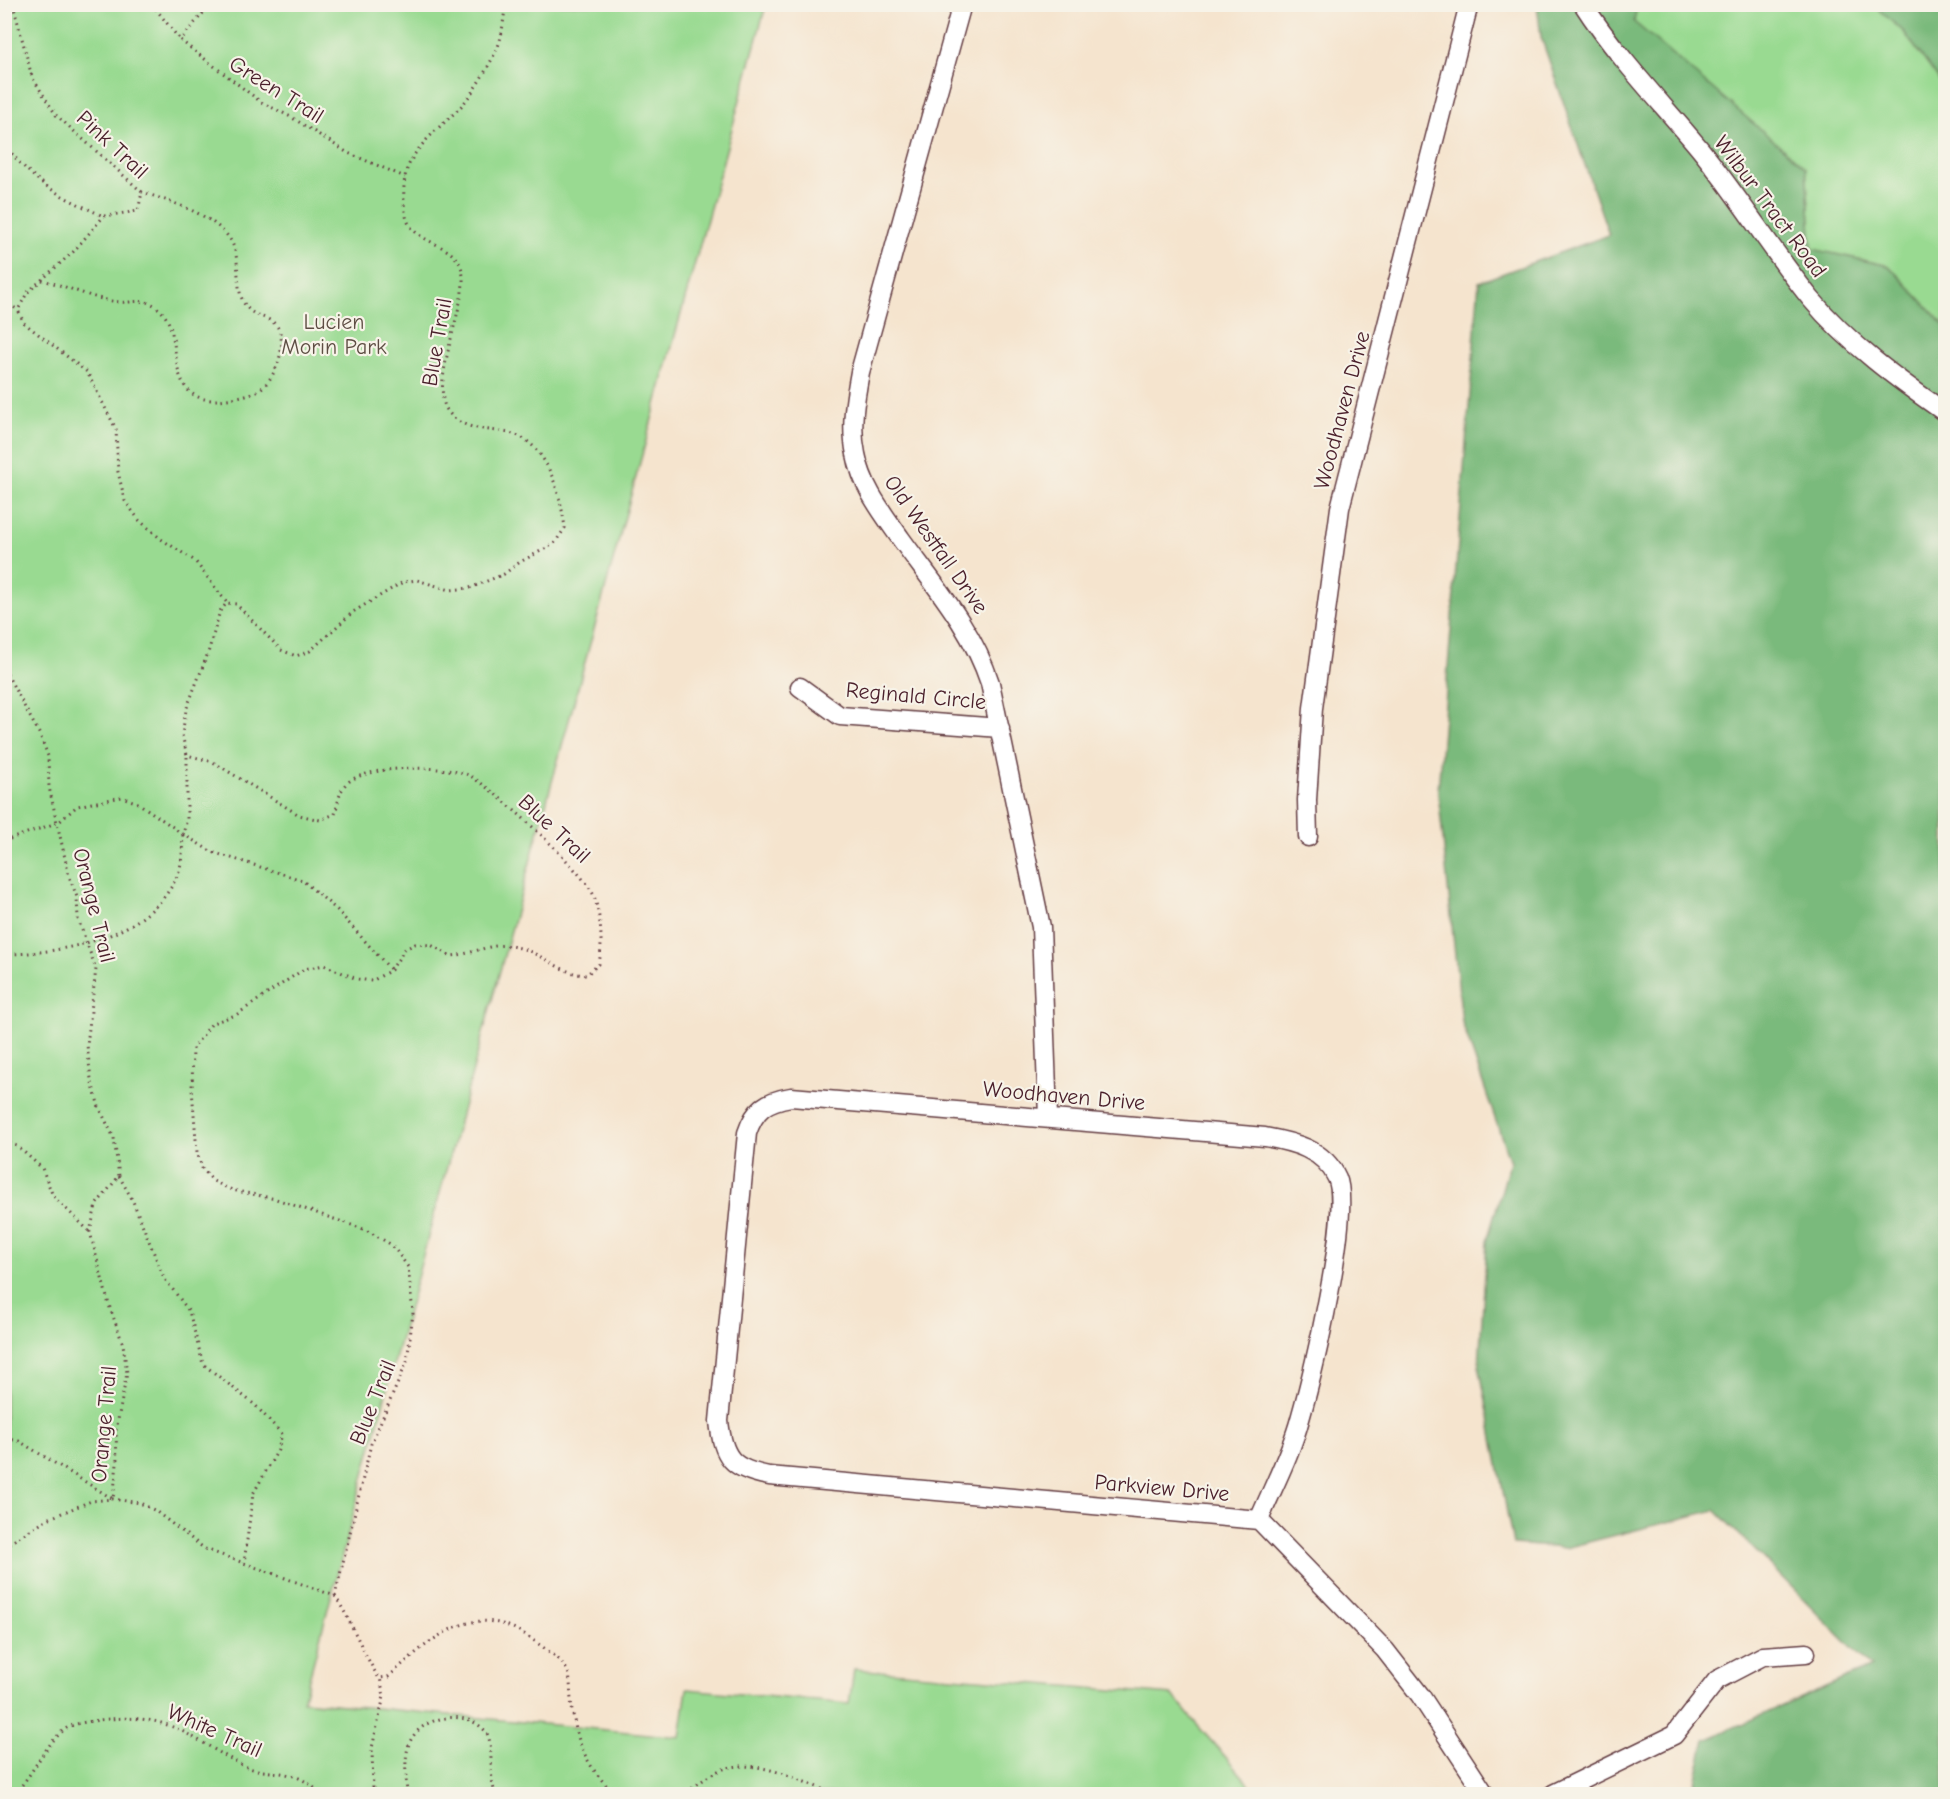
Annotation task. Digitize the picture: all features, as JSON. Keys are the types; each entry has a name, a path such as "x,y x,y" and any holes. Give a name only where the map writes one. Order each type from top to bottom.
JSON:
{"street":[{"name":"Old Westfall Drive","path":"962,4 860,372 853,425 856,454 863,480 876,505 969,632 981,656 1000,728 1041,927 1048,1117"},
{"name":"Woodhaven Drive","path":"1308,837 1307,800 1313,708 1340,508 1469,4"},
{"name":"Wilbur Tract Road","path":"1583,4 1644,88 1700,150 1812,300 1861,348 1946,413"},
{"name":"Reginald Circle","path":"800,687 840,716 1000,728"},
{"name":"Woodhaven Drive","path":"721,1442 719,1420 747,1133 752,1117 763,1104 791,1098 1048,1117 1265,1137 1314,1150 1337,1178 1341,1193 1341,1210 1327,1300 1300,1421 1259,1520"},
{"name":"Parkview Drive","path":"721,1442 731,1461 747,1472 769,1476 1259,1520"},
{"path":"1259,1520 1385,1650 1438,1721 1485,1794"},
{"path":"1553,1794 1674,1735 1717,1680 1763,1656 1806,1653"}],"path":[{"name":"Pink Trail","path":"12,4 32,77 56,115 142,192 138,211 121,216 104,216"},
{"path":"152,4 180,40 211,4"},
{"path":"405,177 419,149 465,101 497,48 506,4"},
{"name":"Green Trail","path":"180,40 261,102 291,117 348,153 405,177"},
{"path":"4,144 26,172 49,189 104,216 73,252 27,293 18,310"},
{"name":"Blue Trail","path":"227,603 236,604 281,650 296,656 310,651 353,612 403,582 417,580 450,590 470,588 504,574 520,562 554,544 565,528 556,485 529,442 514,434 472,428 457,420 447,410 441,386 456,327 463,280 453,253 416,231 408,222 405,177"},
{"path":"42,280 102,298 151,304 164,314 173,330 175,364 185,386 197,396 212,400 257,392 271,379 282,337 276,324 245,308 240,294 236,251 228,236 213,222 142,192"},
{"path":"4,302 18,310 24,323 87,372 116,429 118,472 125,501 139,520 160,539 195,561 227,603 220,611 208,653 183,722 182,735 187,755 187,819 183,834 182,860 178,874 166,894 150,910 110,937 88,944 30,954 4,954"},
{"name":"Orange Trail","path":"4,669 40,735 48,756 49,787 59,822 69,876 77,897 78,919 96,969 87,1045 91,1079 99,1107 114,1138 119,1176 104,1192 96,1205 90,1232 109,1305 123,1344 127,1373 116,1430 117,1464 113,1498"},
{"name":"Blue Trail","path":"187,755 213,762 299,815 320,820 335,814 342,789 348,782 377,772 441,768 468,775 532,827 582,874 594,895 603,939 599,964 586,975 572,975 537,953 495,944 451,956 430,945 415,944 405,949 391,970 372,981 357,979 324,965 304,969 237,1016 212,1023 193,1048 192,1089 196,1152 202,1168 213,1181 232,1190 276,1199 366,1230 392,1245 408,1267 412,1313 407,1362 371,1443 334,1596"},
{"path":"4,841 59,822 77,806 122,797 138,803 212,852 302,880 338,910 391,970"},
{"path":"4,1141 17,1146 42,1168 53,1196 90,1232"},
{"path":"119,1176 132,1199 164,1278 189,1311 203,1364 255,1405 282,1434 278,1450 253,1494 244,1563"},
{"path":"4,1438 29,1446 113,1498"},
{"path":"4,1547 45,1521 91,1501 113,1498 140,1503 154,1510 205,1550 334,1596 349,1617 366,1658 380,1678 384,1696 372,1748 373,1794"},
{"path":"380,1678 388,1677 448,1630 470,1621 496,1620 528,1635 557,1658 568,1673 576,1737 591,1770 615,1794"},
{"name":"White Trail","path":"14,1794 53,1740 66,1727 115,1718 145,1719 171,1725 241,1765 293,1774 321,1794"},
{"path":"407,1794 406,1764 410,1743 423,1725 439,1718 459,1718 477,1722 488,1735 491,1784 496,1794"},
{"path":"682,1794 717,1772 738,1766 763,1768 835,1794"}],"green space":[{"name":"Lucien Morin Park","path":"5,4 766,5 490,1007 303,1701 680,1737 687,1689 849,1704 854,1669 1173,1695 1257,1794 5,1794"},
{"path":"1873,4 1904,32 1945,88 1945,326 1889,266 1812,249 1806,168 1633,22 1637,5"},
{"path":"1537,5 1637,5 1634,22 1806,168 1812,249 1889,266 1945,326 1945,1794 1692,1794 1705,1740 1871,1667 1715,1510 1565,1548 1513,1544 1479,1365 1487,1241 1510,1162 1462,1022 1438,791 1479,282 1609,235 1541,37"},
{"path":"1873,5 1945,5 1945,88 1904,32"}]}
